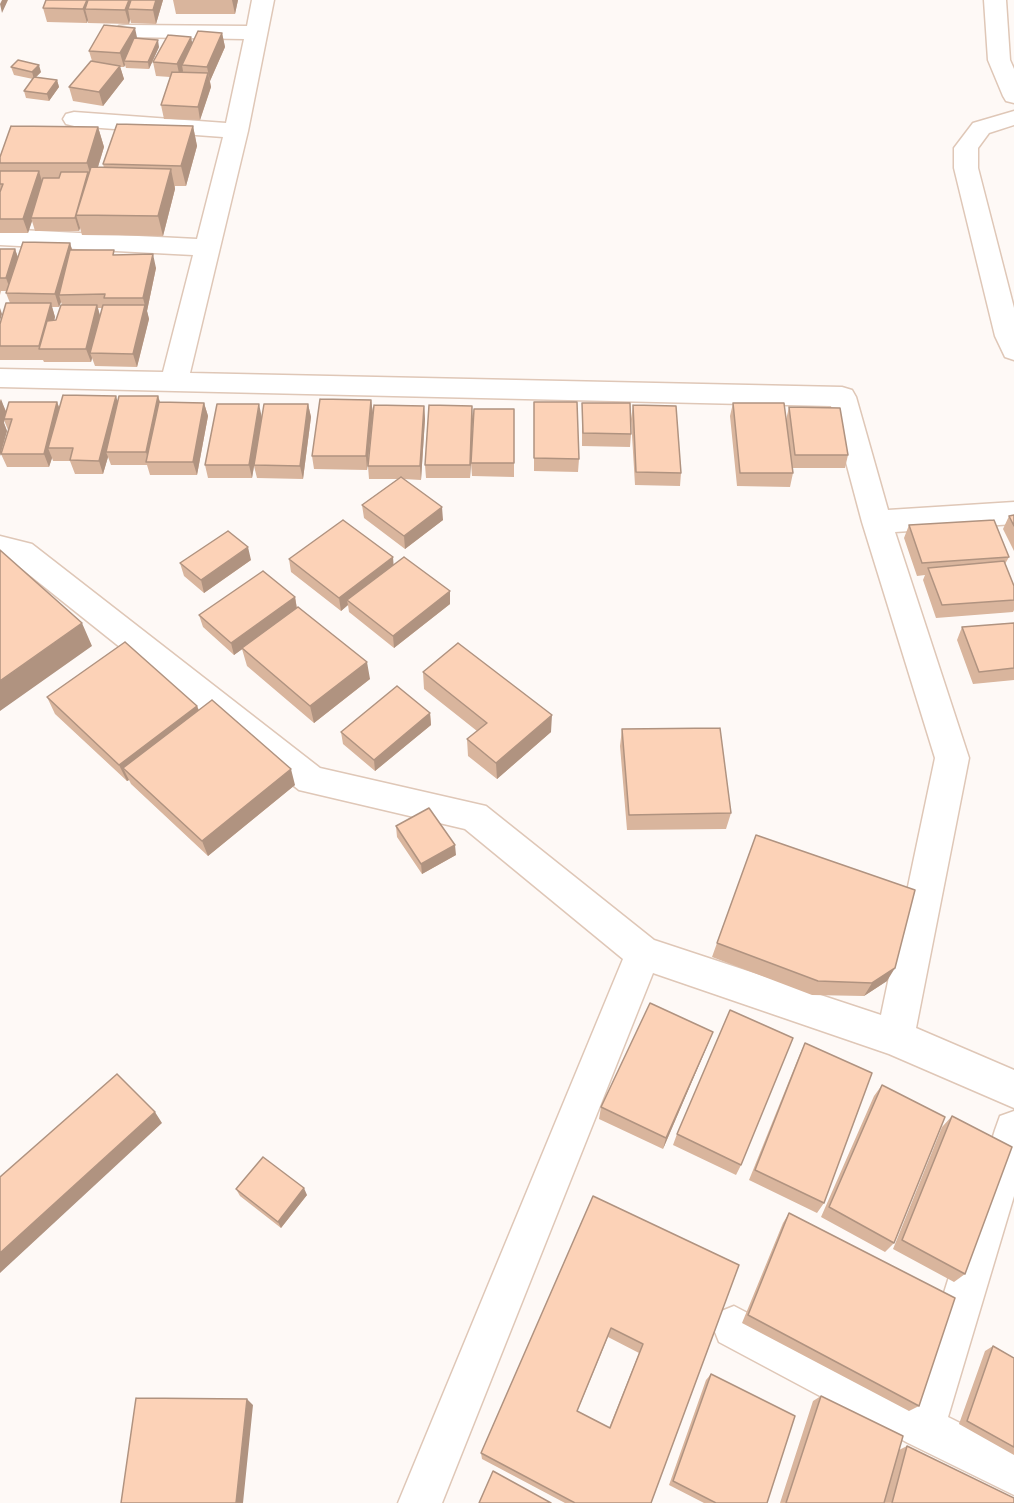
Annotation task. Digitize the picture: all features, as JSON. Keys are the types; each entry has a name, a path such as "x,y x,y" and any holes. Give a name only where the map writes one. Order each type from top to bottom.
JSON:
{"street":[{"path":"174,381 236,131 263,0"},
{"path":"994,0 999,60 1014,96"},
{"path":"127,31 257,33"},
{"path":"1012,341 966,168 966,148 981,128 1014,118"},
{"path":"74,119 236,131"},
{"path":"0,237 207,248"},
{"path":"0,378 842,397 878,522 952,758 895,1038"},
{"path":"878,522 1014,513"},
{"path":"0,547 21,552 311,780 474,816 644,953 895,1038 1014,1089"},
{"path":"420,1503 644,953"},
{"path":"923,1428 1014,1130"},
{"path":"734,1327 923,1428 1014,1473"}],"building":[{"path":"46,0 87,0 83,9 43,8"},
{"path":"88,0 129,0 125,10 85,9"},
{"path":"131,0 156,0 153,10 128,9"},
{"path":"104,25 135,28 120,53 89,51"},
{"path":"198,31 222,33 207,67 182,65"},
{"path":"168,35 191,37 177,64 153,62"},
{"path":"134,38 158,40 148,62 124,61"},
{"path":"18,60 39,65 32,72 11,67"},
{"path":"91,61 120,66 99,92 69,87"},
{"path":"172,72 208,73 198,107 161,105"},
{"path":"34,77 57,80 47,94 24,91"},
{"path":"117,124 193,126 181,166 103,164"},
{"path":"11,126 98,127 87,163 0,163"},
{"path":"91,167 171,169 158,216 76,215"},
{"path":"0,171 39,171 23,219 0,219 0,192 3,184 0,184"},
{"path":"61,172 88,172 75,218 31,218 43,178 59,178"},
{"path":"23,242 70,243 55,294 6,293"},
{"path":"0,249 15,249 6,278 0,278"},
{"path":"70,250 114,250 113,255 153,254 143,298 104,298 105,294 59,295"},
{"path":"6,303 51,303 39,346 0,346 0,324"},
{"path":"61,305 97,305 86,349 39,349 47,321 56,320"},
{"path":"103,305 145,305 133,354 90,353"},
{"path":"63,395 116,396 99,461 70,460 73,448 48,448"},
{"path":"119,396 158,396 146,452 106,452"},
{"path":"320,399 371,400 366,456 312,456"},
{"path":"9,402 57,402 44,454 1,454 12,419 4,419"},
{"path":"159,402 204,403 193,462 146,462"},
{"path":"534,402 577,402 579,459 534,458"},
{"path":"582,403 630,403 631,434 583,433"},
{"path":"733,403 784,403 793,473 740,473"},
{"path":"217,404 259,404 249,465 205,465"},
{"path":"264,404 308,404 300,466 254,465"},
{"path":"374,405 424,406 420,466 368,466"},
{"path":"429,405 472,406 470,465 425,465"},
{"path":"633,405 676,406 681,473 636,472"},
{"path":"789,407 840,408 848,455 795,455"},
{"path":"474,409 514,409 514,463 471,463"},
{"path":"401,477 442,507 404,536 362,505"},
{"path":"1014,515 1014,526 1009,516"},
{"path":"343,520 393,557 339,598 289,559"},
{"path":"994,520 1009,557 922,563 909,525"},
{"path":"228,531 248,547 201,580 180,563"},
{"path":"0,550 82,623 0,681"},
{"path":"404,557 450,591 393,636 347,600"},
{"path":"1004,561 1014,586 1014,600 942,605 928,568"},
{"path":"263,571 295,597 231,643 199,615"},
{"path":"298,607 367,662 310,706 242,648"},
{"path":"1014,623 1014,668 979,672 962,627"},
{"path":"125,642 197,706 119,765 47,697"},
{"path":"458,643 552,715 496,763 467,739 487,723 423,672"},
{"path":"397,686 430,713 374,760 341,732"},
{"path":"212,700 291,769 202,841 123,768"},
{"path":"720,728 731,813 629,815 622,729"},
{"path":"429,808 455,845 421,864 396,826"},
{"path":"756,835 915,890 895,968 872,983 818,981 717,943"},
{"path":"650,1003 713,1032 666,1138 601,1107"},
{"path":"730,1010 793,1038 741,1165 677,1134"},
{"path":"805,1043 872,1073 824,1203 755,1170"},
{"path":"117,1074 155,1112 0,1253 0,1177"},
{"path":"882,1085 945,1117 894,1243 829,1207"},
{"path":"952,1116 1012,1147 965,1274 902,1240"},
{"path":"263,1157 304,1188 278,1222 236,1189"},
{"path":"593,1196 739,1265 651,1503 575,1503 481,1453","holes":["611,1328 643,1344 610,1428 577,1411"]},
{"path":"789,1213 955,1298 919,1406 748,1315"},
{"path":"993,1346 1014,1358 1014,1447 967,1421"},
{"path":"711,1374 795,1416 767,1503 716,1503 673,1481"},
{"path":"821,1396 903,1436 884,1503 786,1503"},
{"path":"136,1398 247,1399 236,1503 121,1503"},
{"path":"907,1446 1014,1498 1014,1503 892,1503"},
{"path":"493,1471 551,1503 479,1503"}]}
